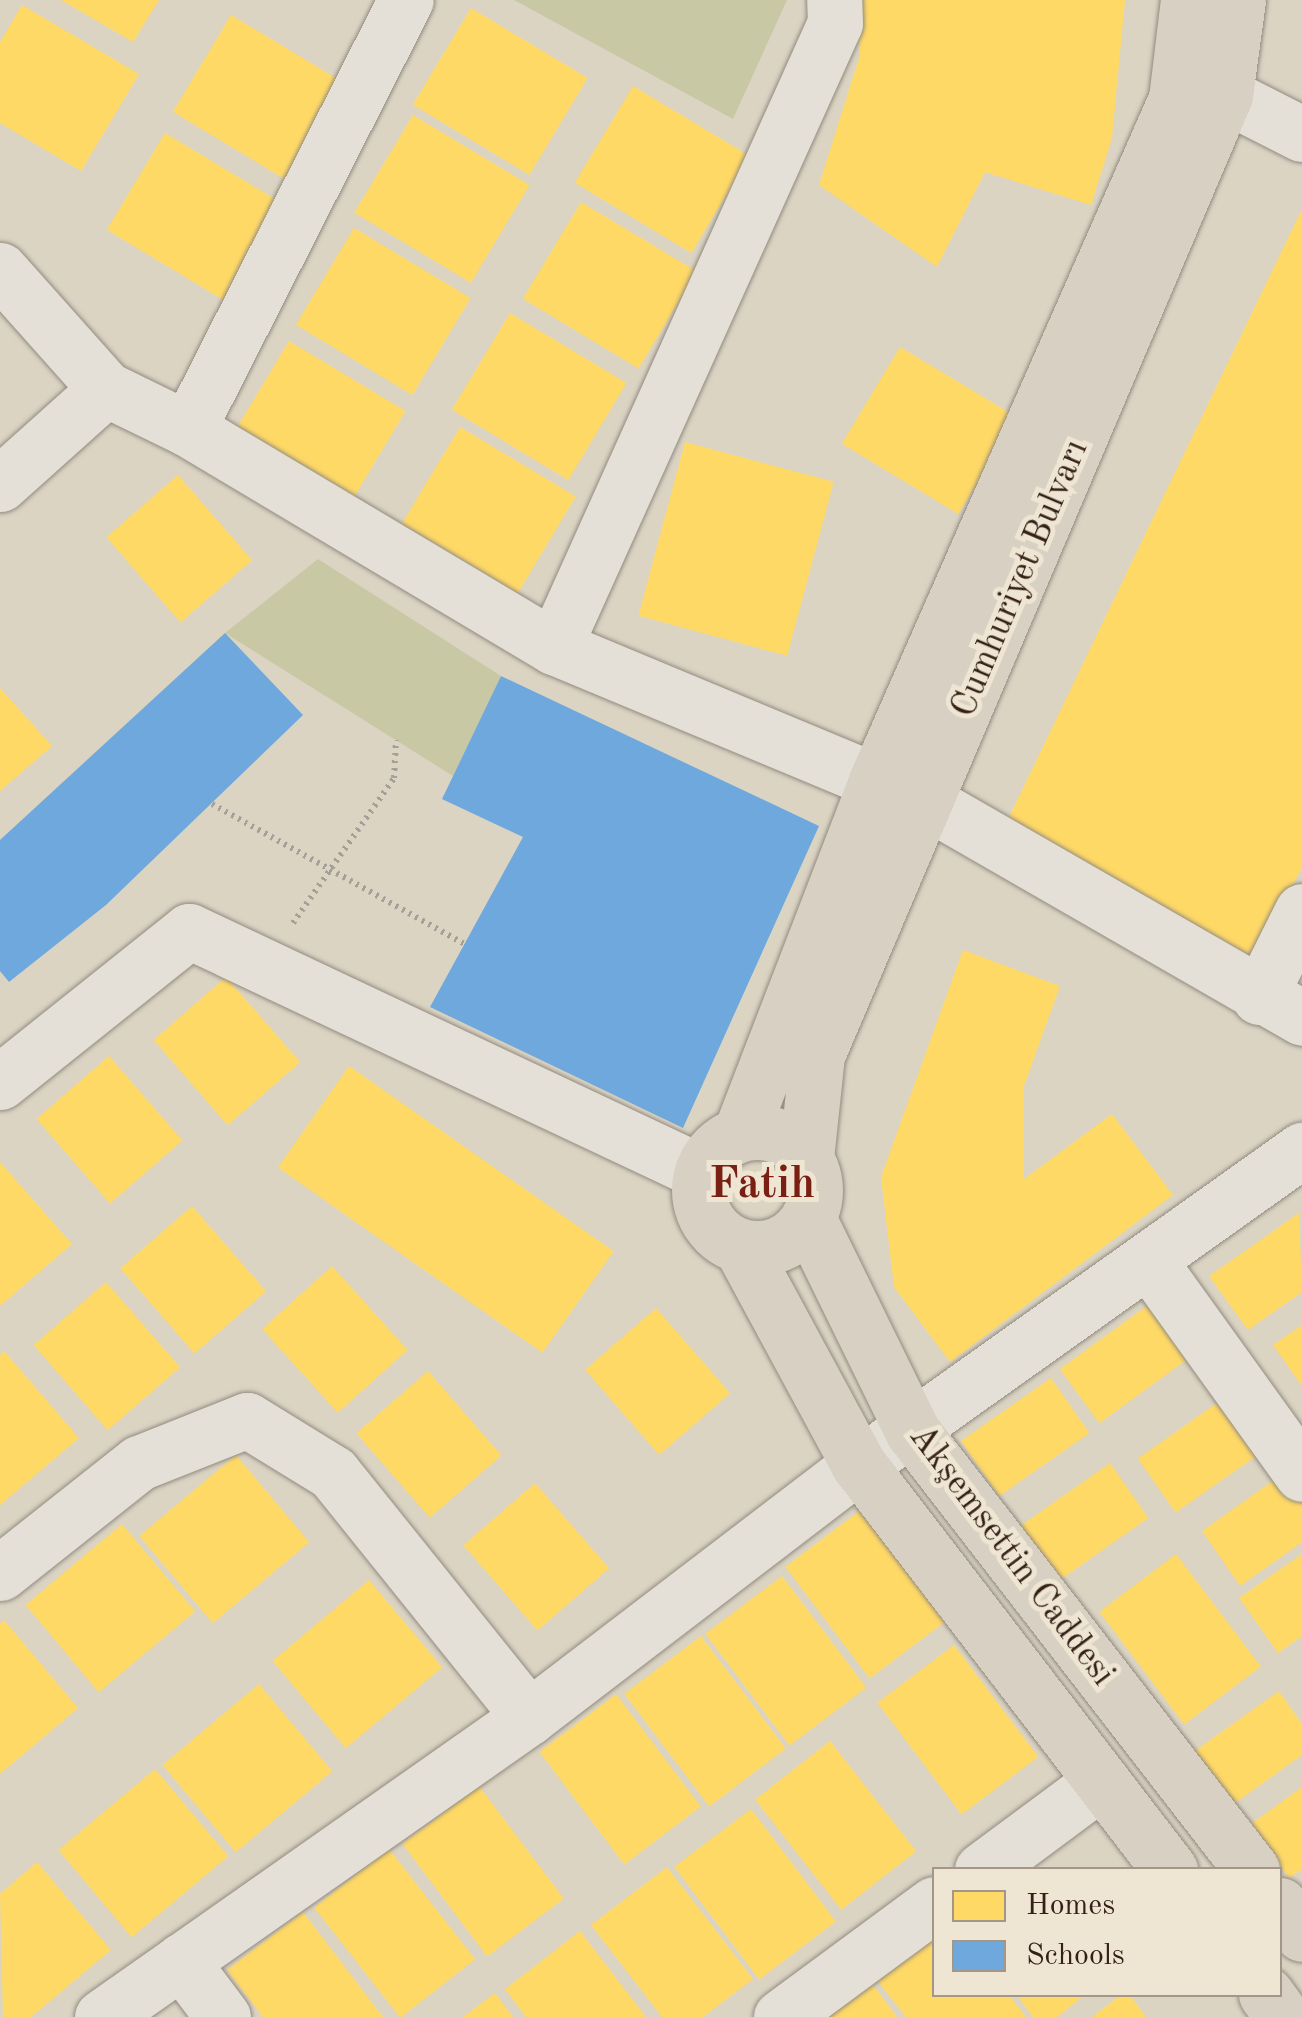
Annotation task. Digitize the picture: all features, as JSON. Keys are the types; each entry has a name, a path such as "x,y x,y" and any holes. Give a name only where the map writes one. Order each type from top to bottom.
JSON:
{"main road":[{"name":"Cumhuriyet Bulvarı","path":"740,1134 876,781 1200,97 1188,0"},
{"name":"Cumhuriyet Bulvarı","path":"806,1158 817,1055 927,802 1238,0"},
{"path":"740,1134 777,1136 806,1158 815,1188 808,1218 779,1244 741,1247 724,1238 701,1210 701,1172 710,1155 740,1134"},
{"name":"Akşemsettin Caddesi","path":"808,1218 913,1432 1250,1867"},
{"name":"Akşemsettin Caddesi","path":"741,1247 859,1466 1168,1867"},
{"path":"1282,1908 1302,1934"}],"street":[{"path":"188,429 406,0"},
{"path":"554,647 835,23 834,0"},
{"path":"1200,97 1302,134"},
{"path":"0,270 106,389 188,429 554,647 927,802 1280,1008 1302,910"},
{"path":"0,484 106,389"},
{"path":"0,1082 189,931 701,1172"},
{"path":"102,2017 529,1717 859,1466 913,1432 1302,1150"},
{"path":"1149,1261 1302,1474"},
{"path":"0,1573 138,1463 247,1420 332,1473 529,1717"},
{"path":"986,1867 1102,1781"},
{"path":"781,2017 932,1905"},
{"path":"181,1962 223,2017"}],"path":[{"path":"273,970 284,936 394,778 396,740"},
{"path":"212,804 465,944"}],"green space":[{"path":"514,0 787,0 733,119"},
{"path":"318,559 501,676 453,776 225,633"}],"building: Homes":[{"path":"61,0 159,0 133,42"},
{"path":"860,0 1125,0 1112,138 1091,205 985,172 937,267 819,185 860,55"},
{"path":"22,5 139,74 81,171 0,123 0,42"},
{"path":"471,8 588,78 529,175 413,105"},
{"path":"231,15 348,85 289,182 173,112"},
{"path":"633,86 750,156 691,253 575,183"},
{"path":"413,115 530,185 471,283 354,213"},
{"path":"165,133 282,203 223,300 107,230"},
{"path":"581,202 697,272 639,368 523,299"},
{"path":"1302,209 1302,867 1254,964 998,840"},
{"path":"354,228 471,298 412,395 296,325"},
{"path":"510,313 627,383 568,480 452,410"},
{"path":"289,341 406,411 347,508 231,438"},
{"path":"900,347 1017,417 958,514 842,444"},
{"path":"460,427 576,497 518,593 402,524"},
{"path":"685,442 834,482 787,656 638,616"},
{"path":"178,475 252,560 180,623 106,537"},
{"path":"0,688 52,746 0,791"},
{"path":"963,950 1060,986 1024,1086 1024,1179 1112,1114 1173,1195 950,1362 894,1287 881,1177"},
{"path":"226,977 300,1062 228,1125 154,1040"},
{"path":"109,1056 182,1141 110,1204 37,1119"},
{"path":"349,1066 614,1251 542,1353 278,1168"},
{"path":"0,1162 72,1244 0,1306"},
{"path":"192,1206 266,1291 194,1354 120,1268"},
{"path":"1299,1213 1302,1292 1248,1330 1209,1276"},
{"path":"332,1266 408,1350 338,1413 262,1329"},
{"path":"106,1282 180,1367 108,1430 34,1345"},
{"path":"1148,1305 1187,1359 1099,1423 1060,1369"},
{"path":"656,1308 730,1393 659,1455 585,1370"},
{"path":"1302,1325 1302,1386 1273,1345"},
{"path":"4,1351 79,1438 0,1505 0,1355"},
{"path":"428,1371 501,1456 430,1518 356,1433"},
{"path":"1051,1378 1089,1433 999,1496 961,1441"},
{"path":"1227,1396 1265,1450 1176,1513 1138,1459"},
{"path":"236,1455 309,1542 213,1623 139,1536"},
{"path":"1110,1463 1148,1518 1058,1581 1020,1526"},
{"path":"1291,1468 1302,1483 1302,1542 1240,1586 1202,1531"},
{"path":"535,1483 609,1568 537,1631 463,1545"},
{"path":"862,1509 946,1621 870,1679 785,1567"},
{"path":"122,1524 195,1611 99,1692 25,1605"},
{"path":"1176,1554 1261,1667 1184,1724 1099,1612"},
{"path":"1302,1554 1302,1636 1278,1653 1239,1598"},
{"path":"782,1576 866,1688 790,1746 705,1634"},
{"path":"369,1580 442,1667 346,1748 272,1661"},
{"path":"4,1620 78,1708 0,1774 0,1624"},
{"path":"701,1636 786,1749 709,1806 624,1694"},
{"path":"954,1645 1038,1757 962,1815 877,1703"},
{"path":"259,1684 332,1771 236,1852 162,1765"},
{"path":"1279,1691 1302,1724 1302,1755 1228,1808 1189,1755"},
{"path":"616,1694 701,1807 624,1864 539,1752"},
{"path":"830,1741 916,1851 841,1910 755,1799"},
{"path":"155,1769 228,1856 132,1937 58,1850"},
{"path":"479,1786 564,1899 487,1956 402,1844"},
{"path":"1302,1787 1302,1869 1289,1878 1251,1824"},
{"path":"751,1809 836,1922 759,1979 674,1867"},
{"path":"389,1849 475,1959 400,2017 314,1907"},
{"path":"37,1862 111,1950 31,2017 3,2017 0,1894"},
{"path":"667,1867 753,1979 703,2017 662,2017 591,1925"},
{"path":"303,1912 383,2017 263,2017 227,1970"},
{"path":"580,1931 646,2017 526,2017 505,1989"},
{"path":"932,1936 932,1997 1010,1997 1026,2017 906,2017 876,1979"},
{"path":"868,1978 897,2017 818,2017"},
{"path":"495,1993 513,2017 463,2017"},
{"path":"1018,1997 1082,1997 1057,2017 1033,2017"},
{"path":"1118,1997 1131,1997 1146,2017 1092,2017"}],"building: Schools":[{"path":"225,633 303,715 106,905 9,982 0,971 0,840"},
{"path":"501,676 819,826 683,1128 430,1007 523,837 442,799"}],"district":[{"name":"Fatih","path":"762,1186"}]}
